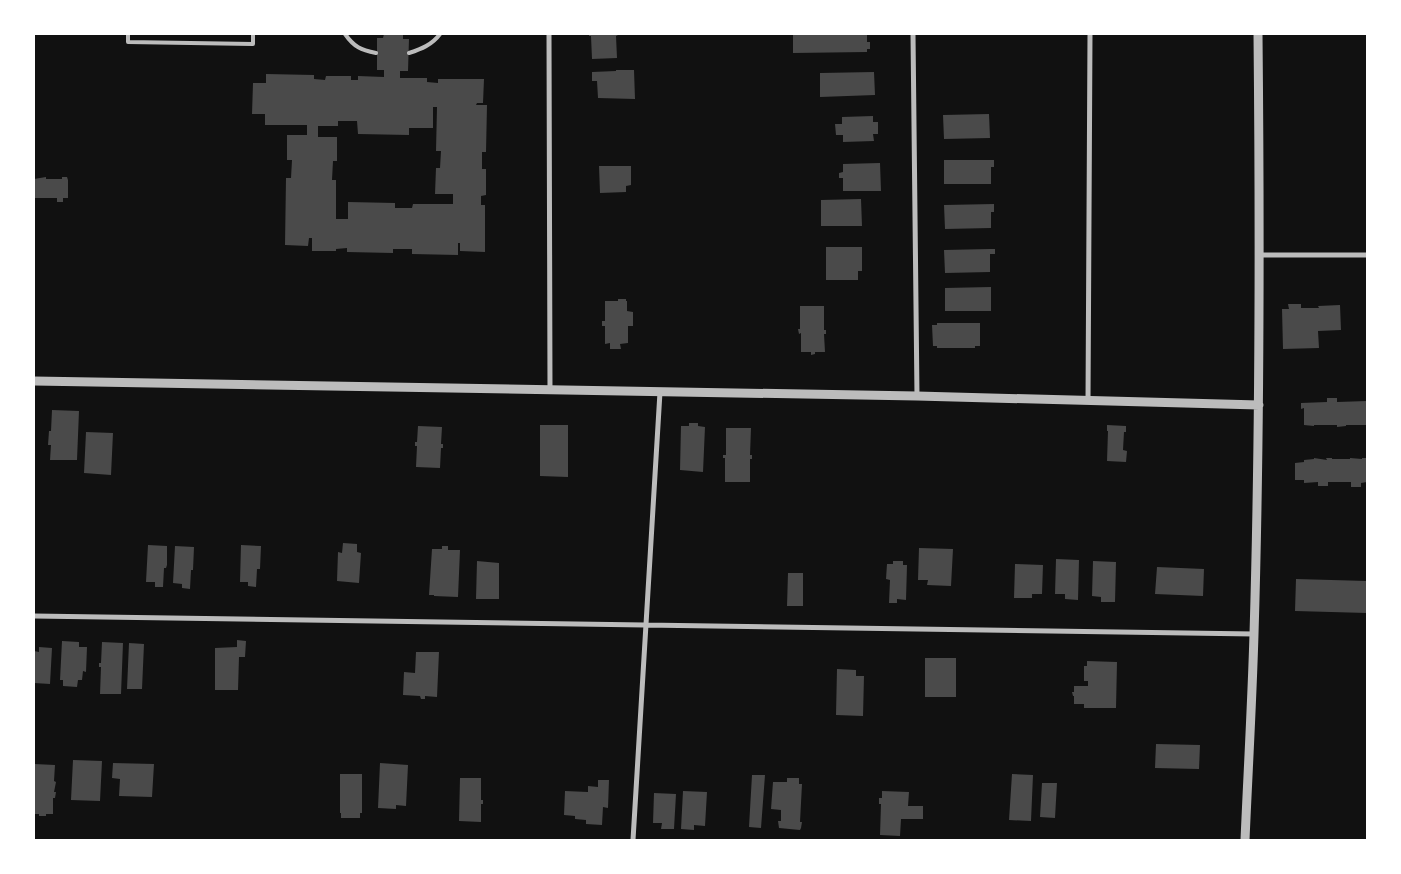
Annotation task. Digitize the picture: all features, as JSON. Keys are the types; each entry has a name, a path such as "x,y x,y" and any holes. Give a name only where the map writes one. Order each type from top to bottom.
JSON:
{"street":[{"path":"549,34 550,390"},
{"path":"913,34 917,396"},
{"path":"1088,400 1090,34"},
{"path":"1245,840 1254,634 1259,405 1258,34"},
{"path":"1260,255 1367,255"},
{"path":"34,381 917,396 1259,405"},
{"path":"633,840 660,392"},
{"path":"34,616 1254,634"}],"lane":[{"path":"128,34 128,42 243,44 253,44 253,34"},
{"path":"345,34 353,44 363,50 376,53"},
{"path":"409,53 422,49 440,34"}],"building":[{"path":"384,34 403,34 403,39 409,39 408,71 400,71 400,78 427,78 427,82 438,83 438,79 484,79 483,103 477,103 476,105 487,105 486,152 482,152 482,169 486,169 486,195 481,196 481,205 485,205 485,252 460,251 460,243 458,243 458,255 412,254 412,249 393,249 393,253 347,252 347,248 336,249 336,251 312,251 312,238 309,238 308,246 285,245 286,178 291,178 292,160 287,160 287,135 307,135 307,125 265,125 265,114 252,114 253,83 266,83 266,74 314,75 314,79 325,80 326,76 351,76 351,80 358,80 358,76 384,77 384,70 377,70 377,38 383,38","holes":["433,107 437,107 436,151 441,151 440,168 436,168 435,194 453,194 453,204 413,204 412,208 395,208 395,203 348,202 348,219 336,219 336,180 332,180 333,161 337,161 337,137 318,137 318,126 338,126 338,121 357,121 358,134 409,135 409,128 433,128"]},
{"path":"589,34 618,34 616,36 617,58 592,59 591,36"},
{"path":"793,34 867,34 867,42 870,42 870,49 867,49 867,52 793,53"},
{"path":"634,70 635,99 598,98 597,81 592,81 592,72"},
{"path":"874,72 875,95 820,97 820,73"},
{"path":"989,114 990,138 944,139 943,115"},
{"path":"873,116 873,122 878,122 878,134 873,134 874,141 843,142 843,135 836,135 835,124 842,124 842,117"},
{"path":"944,160 994,160 994,167 991,167 991,184 944,184"},
{"path":"880,163 881,191 843,191 843,178 839,178 839,173 843,172 843,164"},
{"path":"599,166 631,166 631,185 626,186 626,192 600,193"},
{"path":"46,177 46,179 62,179 62,177 67,177 68,198 63,198 63,202 57,202 57,198 34,198 34,179"},
{"path":"861,199 862,226 821,226 821,200"},
{"path":"994,204 994,212 991,212 991,228 945,229 944,205"},
{"path":"826,247 862,247 862,271 858,271 858,280 826,280"},
{"path":"995,249 995,254 990,254 990,272 945,273 944,250"},
{"path":"991,287 991,311 945,311 945,288"},
{"path":"618,299 626,299 627,311 633,312 633,326 628,326 628,343 620,344 621,349 610,349 610,343 605,344 605,326 602,326 602,321 605,321 605,301 618,301"},
{"path":"1288,304 1301,304 1301,308 1340,305 1341,330 1318,331 1319,348 1283,349 1282,309 1289,309"},
{"path":"800,306 824,306 825,352 815,352 815,354 811,355 811,352 801,352 801,333 799,334 798,329 800,329"},
{"path":"937,323 980,323 980,346 975,346 975,348 937,348 937,346 933,346 932,325 937,325"},
{"path":"1327,398 1337,398 1337,402 1367,401 1367,425 1337,427 1337,425 1304,425 1304,408 1301,409 1301,403 1327,402"},
{"path":"52,410 79,411 77,460 50,460 51,445 48,445"},
{"path":"689,423 698,423 698,426 705,427 703,472 680,470 681,426 689,426"},
{"path":"540,425 568,425 568,477 540,476"},
{"path":"1107,425 1126,426 1123,450 1127,451 1126,462 1107,461"},
{"path":"418,426 442,427 441,444 443,444 443,448 441,448 440,468 416,467 417,446 415,446 415,442 417,442"},
{"path":"726,428 751,428 750,455 752,455 752,459 750,459 750,482 725,482 725,458 723,458 723,455 726,455"},
{"path":"86,432 113,433 111,475 84,473"},
{"path":"1314,458 1327,460 1326,458 1366,458 1367,482 1361,483 1361,487 1351,487 1351,482 1328,482 1328,486 1318,486 1318,482 1304,483 1304,480 1295,480 1295,463"},
{"path":"343,543 357,544 357,552 361,553 359,583 337,581 338,552 342,553"},
{"path":"148,545 167,546 167,565 164,568 163,587 155,587 155,582 146,582"},
{"path":"241,545 261,546 260,569 257,569 256,587 248,586 248,582 240,582"},
{"path":"175,546 194,547 190,589 182,588 182,584 173,583"},
{"path":"442,546 448,546 448,550 460,550 458,597 429,595 432,549 442,549"},
{"path":"919,548 953,549 951,586 927,585 928,580 918,580"},
{"path":"1056,559 1079,560 1078,600 1065,599 1065,594 1055,594"},
{"path":"477,561 499,563 499,599 476,599"},
{"path":"893,561 903,561 903,565 907,565 906,600 897,599 897,603 889,603 890,580 886,579 887,564 893,564"},
{"path":"1093,561 1116,562 1115,602 1101,602 1101,597 1092,596"},
{"path":"1015,564 1043,565 1042,594 1032,594 1032,598 1014,598"},
{"path":"1157,567 1204,569 1203,596 1155,594"},
{"path":"788,573 803,573 803,606 787,606"},
{"path":"1296,579 1367,581 1367,613 1295,611"},
{"path":"237,640 246,641 245,657 239,657 238,690 215,690 215,648 237,647"},
{"path":"62,641 79,642 79,647 87,647 86,672 83,671 82,680 78,680 77,687 63,686 63,680 60,680"},
{"path":"102,642 123,643 121,694 100,694 101,667 99,667 99,663 101,663"},
{"path":"129,643 144,644 142,689 127,689"},
{"path":"39,647 52,648 50,684 34,683 34,651 39,652"},
{"path":"416,652 439,652 437,697 425,696 425,699 421,699 420,696 403,695 404,672 415,673"},
{"path":"925,658 956,658 956,697 925,697"},
{"path":"1087,661 1117,662 1116,708 1084,708 1084,704 1074,704 1072,692 1074,692 1074,686 1088,686 1088,681 1084,681 1084,666 1087,666"},
{"path":"837,669 856,670 856,676 864,676 863,716 836,715"},
{"path":"1156,744 1200,745 1199,769 1155,768"},
{"path":"73,760 102,761 100,801 71,800"},
{"path":"113,763 154,764 152,797 119,796 120,779 112,778"},
{"path":"380,763 408,765 406,806 396,805 396,809 378,808"},
{"path":"34,764 55,765 54,781 56,782 54,792 56,792 55,798 53,798 53,814 39,816 39,814 34,814"},
{"path":"340,774 362,774 362,813 360,813 360,818 341,818"},
{"path":"1012,774 1033,775 1031,821 1009,820"},
{"path":"752,775 765,775 761,828 749,827"},
{"path":"460,778 481,778 481,800 483,800 483,804 481,804 481,822 459,821"},
{"path":"787,778 799,778 799,784 802,784 800,822 802,822 800,830 779,828 778,821 781,821 781,810 771,809 773,782 787,782"},
{"path":"598,780 609,780 608,808 603,807 602,825 586,824 586,820 564,815 565,791 588,792 588,786 598,787"},
{"path":"1042,783 1057,783 1055,818 1040,817"},
{"path":"683,791 707,792 705,826 694,825 694,830 681,829"},
{"path":"882,791 909,792 908,806 923,806 923,819 901,819 900,836 880,835 881,804 879,804 879,798 882,798"},
{"path":"654,793 676,794 674,829 661,829 662,823 653,823"}]}
